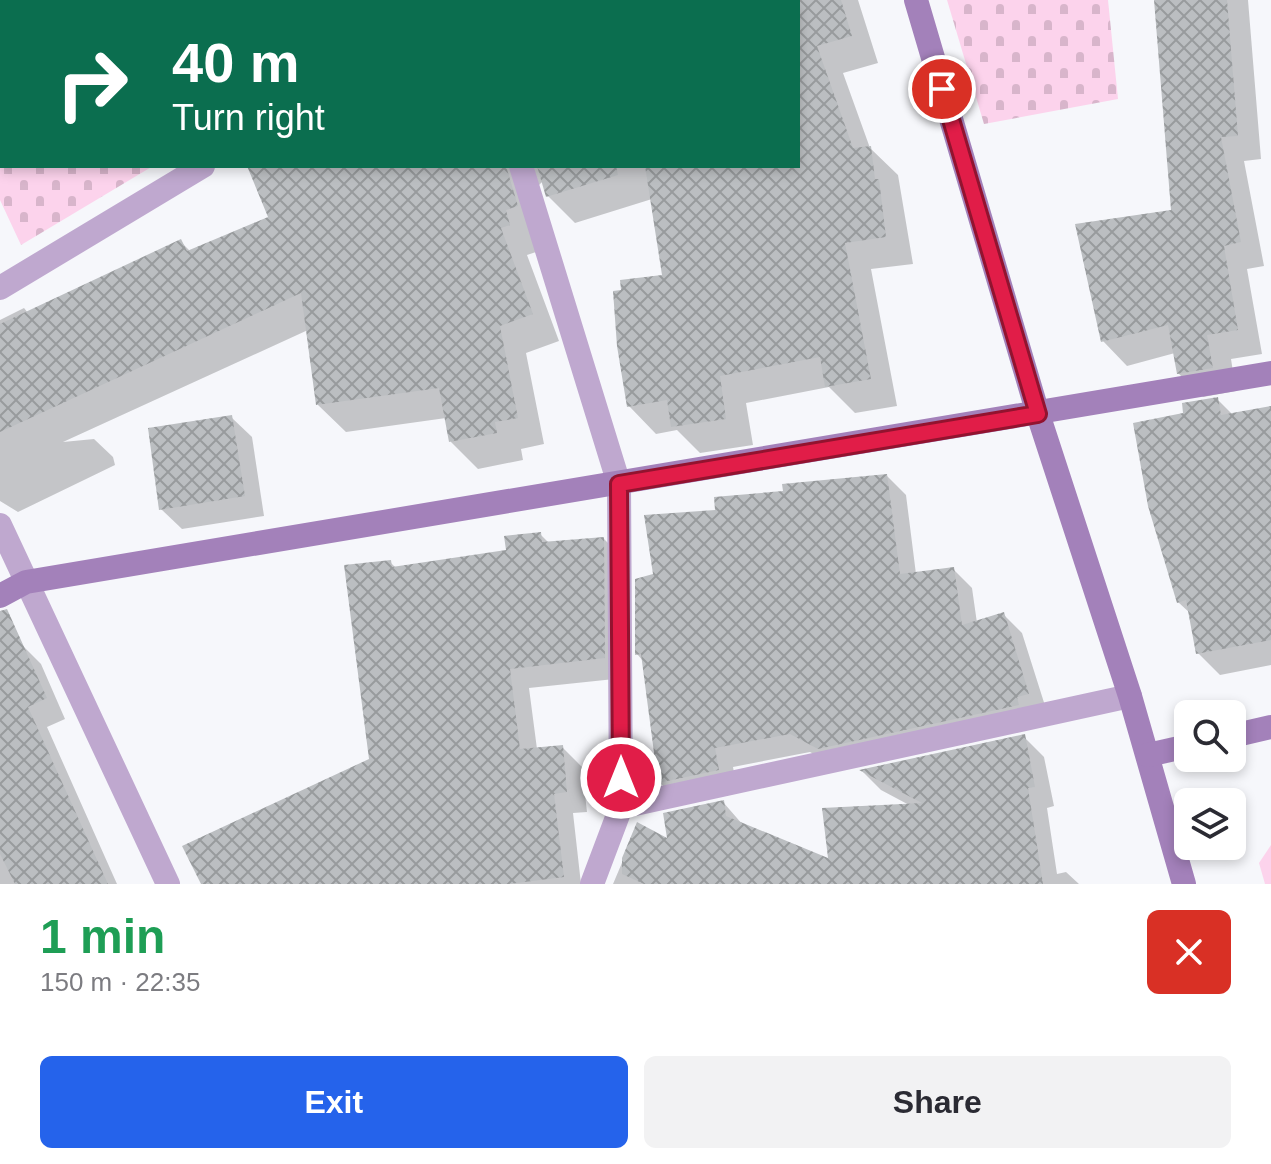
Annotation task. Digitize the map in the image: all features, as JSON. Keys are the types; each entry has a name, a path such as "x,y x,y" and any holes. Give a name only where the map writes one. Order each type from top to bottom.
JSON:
{"street":[{"path":"916,0 1038,414 1130,696 1184,884"},
{"path":"0,288 200,168"},
{"path":"522,168 619,484 621,807 592,884"},
{"path":"0,596 26,582 1271,373"},
{"path":"0,525 168,884"},
{"path":"621,807 1130,696"},
{"path":"1246,733 1271,727"},
{"path":"1148,755 1174,749"}],"green space":[{"path":"947,0 1108,0 1118,99 984,124"},
{"path":"0,168 150,168 21,245 0,200"},
{"path":"1271,845 1271,884 1265,884 1259,863"}],"building":[{"path":"800,0 841,0 852,36 817,46 853,148 871,146 875,179 879,179 886,237 845,243 871,379 825,387 820,357 720,376 726,419 671,427 667,400 627,407 617,346 613,291 621,290 620,280 662,275 645,168 800,168"},
{"path":"1154,0 1227,0 1238,136 1221,137 1241,242 1224,246 1238,330 1207,335 1213,368 1177,374 1168,325 1101,342 1075,224 1171,210"},
{"path":"248,168 507,168 518,206 506,210 510,225 501,228 533,314 500,326 518,418 495,422 497,433 449,442 439,388 316,405 301,293 0,432 0,324 181,239 187,251 268,217"},
{"path":"538,168 616,168 618,175 546,197"},
{"path":"1218,397 1221,415 1271,406 1271,640 1196,654 1186,600 1177,603 1148,506 1133,423 1183,413 1182,403"},
{"path":"232,415 245,496 159,510 148,428"},
{"path":"887,474 900,574 954,567 962,625 1004,612 1029,694 1017,697 1019,705 818,749 790,734 715,748 719,770 658,783 641,654 635,655 635,579 653,574 644,515 715,510 714,497 783,491 782,484"},
{"path":"541,532 542,542 604,537 605,658 510,669 520,749 563,745 567,792 554,794 564,877 509,884 201,884 182,846 369,759 344,565 391,560 392,567 506,550 504,536"},
{"path":"7,609 47,698 28,707 108,884 15,884 0,854 0,611"},
{"path":"1025,734 1035,787 1028,788 1043,884 644,884 622,874 622,858 637,822 667,838 663,813 724,800 726,816 828,858 822,808 922,803 859,770"}],"route":[{"path":"621,778 619,484 1038,414 942,89"}]}
